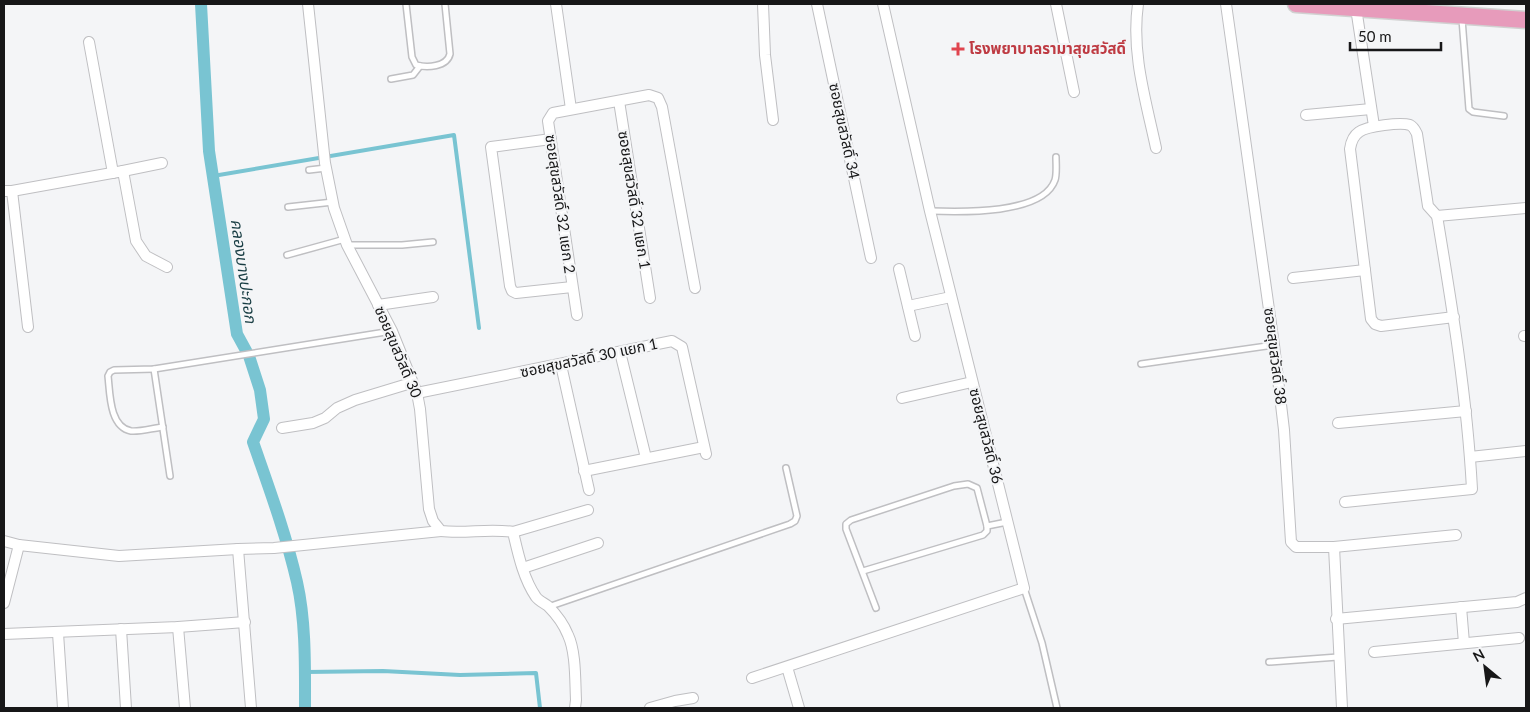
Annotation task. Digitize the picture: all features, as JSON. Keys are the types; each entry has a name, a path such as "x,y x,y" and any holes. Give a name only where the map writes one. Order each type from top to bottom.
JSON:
{"main road":[{"path":"1296,4 1526,20"}],"street":[{"name":"ซอยสุขสวัสดิ์ 30","path":"308,4 325,161 333,202 346,242 392,331 416,393 420,409 429,509 433,521 441,531"},
{"path":"556,4 570,109"},
{"path":"762,4 765,55 774,120"},
{"name":"ซอยสุขสวัสดิ์ 34","path":"817,4 870,258"},
{"name":"ซอยสุขสวัสดิ์ 36","path":"883,4 930,211 1024,588"},
{"path":"1056,4 1074,92"},
{"path":"1138,4 1136,48 1156,148"},
{"name":"ซอยสุขสวัสดิ์ 38","path":"1226,4 1274,344 1284,430 1291,542 1296,547 1334,547 1456,534"},
{"path":"1356,8 1374,126"},
{"path":"89,42 118,172 136,241 146,256 167,267"},
{"name":"ซอยสุขสวัสดิ์ 32 แยก 2","path":"577,315 548,121 553,113 570,109 619,102 649,95 658,98 662,107 695,288"},
{"name":"ซอยสุขสวัสดิ์ 32 แยก 1","path":"619,102 650,298"},
{"path":"1306,115 1371,109"},
{"path":"1345,502 1472,489 1466,411 1454,317 1437,216 1428,206 1417,134 1413,127 1408,124 1374,126 1359,132 1352,140 1350,149 1371,320 1381,326 1454,317"},
{"path":"551,138 491,147 512,291 516,293 572,287"},
{"path":"28,327 8,191 162,163"},
{"path":"1437,216 1526,208"},
{"path":"899,269 915,336"},
{"path":"1293,278 1365,270"},
{"path":"378,305 433,297"},
{"path":"908,306 952,298"},
{"name":"ซอยสุขสวัสดิ์ 30 แยก 1","path":"416,393 672,341 682,348 705,450 646,458"},
{"path":"584,471 646,458 620,352"},
{"path":"561,365 589,490"},
{"path":"902,398 972,382"},
{"path":"282,428 313,423 325,418 336,408 349,402 411,383"},
{"path":"1338,423 1466,411"},
{"path":"1470,457 1526,451"},
{"path":"4,541 19,545 119,556 274,548 441,531 455,533 497,529 514,532 588,510"},
{"path":"514,532 529,585 568,633 572,644 575,708"},
{"path":"523,568 598,543"},
{"path":"4,602 19,545"},
{"path":"1334,547 1336,619 1342,708"},
{"path":"238,549 251,708"},
{"path":"752,678 1024,588"},
{"path":"1336,619 1517,602 1526,598"},
{"path":"1461,607 1464,643"},
{"path":"4,634 58,633 245,622"},
{"path":"178,627 185,708"},
{"path":"120,629 126,708"},
{"path":"58,633 63,708"},
{"path":"1374,652 1519,638"},
{"path":"787,666 800,708"},
{"path":"650,708 693,698"}],"lane":[{"path":"406,4 412,57 416,65 422,67 446,63 449,58 446,4"},
{"path":"1462,16 1470,109 1473,112 1504,116"},
{"path":"391,79 414,74 420,66"},
{"path":"930,211 968,212 1021,206 1042,197 1054,181 1056,157"},
{"path":"310,170 325,161"},
{"path":"288,207 333,202"},
{"path":"287,255 346,242 402,246 433,242"},
{"path":"163,427 130,431 120,425 113,410 108,376 110,372 114,370 154,369 392,331"},
{"path":"1142,364 1274,344"},
{"path":"154,369 170,476"},
{"path":"548,607 790,524 795,521 797,516 786,468"},
{"path":"863,571 983,535 987,532 987,526 976,488 968,484 954,486 851,520 846,524 876,608"},
{"path":"987,526 1007,522"},
{"path":"1024,588 1042,643 1057,708"},
{"path":"1270,662 1338,657"}],"waterway":[{"name":"คลองบางปะกอก","path":"201,4 209,151 237,334 249,356 260,390 264,419 253,442 293,564 300,597 304,645 305,708"},
{"path":"213,176 454,135 479,328"},
{"path":"306,672 383,671 460,675 536,673 540,708"}],"place":[{"name":"โรงพยาบาลรามาสุขสวัสดิ์","path":"958,49"}]}
